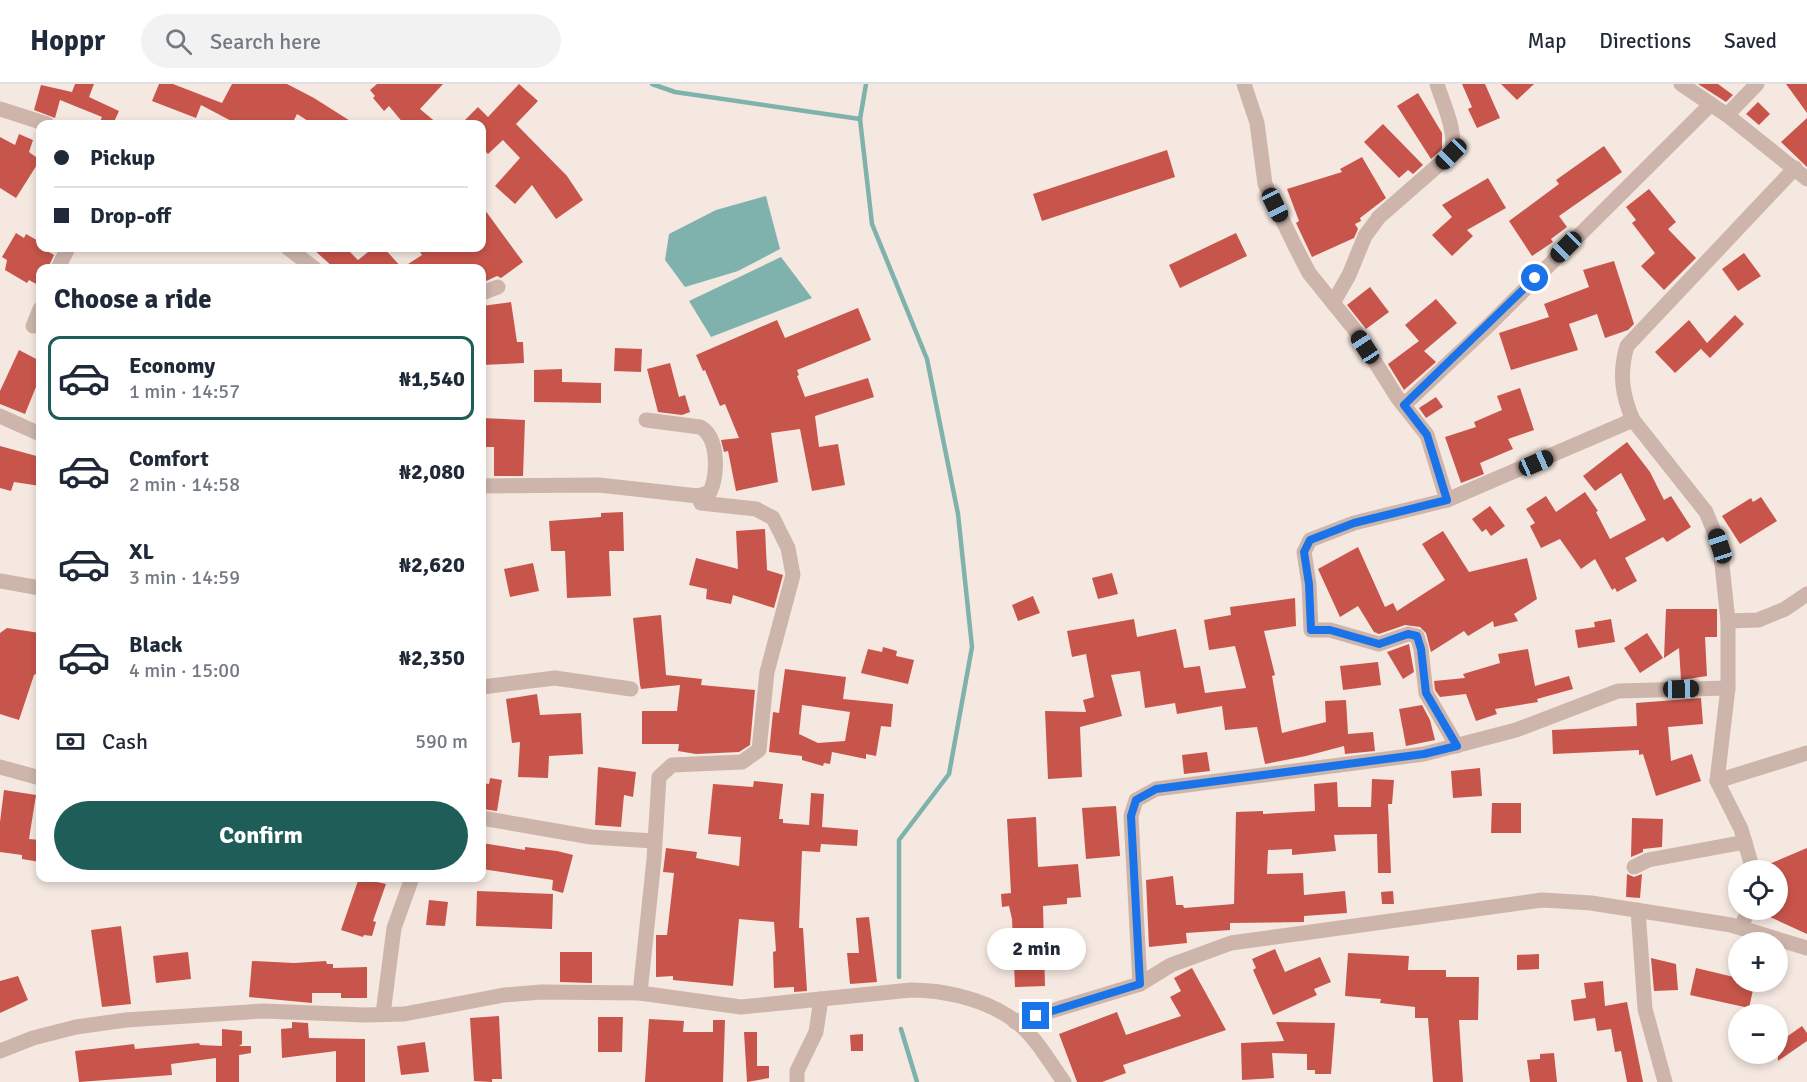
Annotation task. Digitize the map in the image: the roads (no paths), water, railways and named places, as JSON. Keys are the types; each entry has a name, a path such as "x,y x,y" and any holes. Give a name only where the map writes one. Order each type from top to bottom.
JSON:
{"street":[{"path":"1244,84 1257,123 1266,184 1309,273 1354,330 1427,435 1447,500"},
{"path":"1333,303 1372,226 1451,154 1454,146 1452,132 1437,84"},
{"path":"1681,84 1727,115 1801,173 1627,346 1621,376 1622,389 1633,420 1706,512 1720,546 1728,621 1728,688 1717,781 1745,842 1750,860"},
{"path":"1727,115 1757,84"},
{"path":"1404,405 1489,325 1711,104"},
{"path":"0,109 36,120"},
{"path":"293,252 309,264"},
{"path":"486,292 498,287"},
{"path":"33,326 36,319"},
{"path":"0,416 36,432"},
{"path":"486,486 599,485 698,496 710,492 714,480 712,441 707,431 700,427 646,420"},
{"path":"1457,746 1426,693 1421,649 1417,636 1408,634 1379,644 1330,630 1311,630 1309,584 1304,552 1310,540 1354,523 1447,500 1633,420"},
{"path":"640,993 659,777 664,769 672,765 742,762 759,750 768,672 794,575 788,548 773,518 756,509 701,502 698,496"},
{"path":"0,581 36,587"},
{"path":"1728,621 1758,620 1785,609 1807,594"},
{"path":"486,687 555,678 631,689"},
{"path":"1140,984 1131,816 1136,800 1156,789 1424,754 1516,730 1618,691 1728,688"},
{"path":"1717,781 1807,753"},
{"path":"0,767 36,777"},
{"path":"486,820 591,837 654,841"},
{"path":"1634,867 1648,860 1745,842"},
{"path":"383,1014 394,928 411,882"},
{"path":"1015,1022 1140,984 1171,965 1231,943 1542,900 1638,910 1741,927 1807,948"},
{"path":"1638,910 1645,1009 1665,1082"},
{"path":"1741,927 1744,920"},
{"path":"0,1051 33,1038 76,1027 126,1020 263,1011 404,1014 513,994 640,993 741,1007 938,990 985,1006 1015,1022 1039,1048 1064,1082"},
{"path":"796,1082 796,1071 816,1032 821,999"}],"water":[{"path":"766,196 780,249 738,271 685,287 665,260 669,234 716,210"},
{"path":"781,257 812,298 711,337 689,301"}],"waterway":[{"path":"652,84 675,92 860,119"},
{"path":"866,84 860,119 872,224 927,359 958,514 972,647 949,774 899,840 899,977"},
{"path":"901,1029 917,1082"}]}
